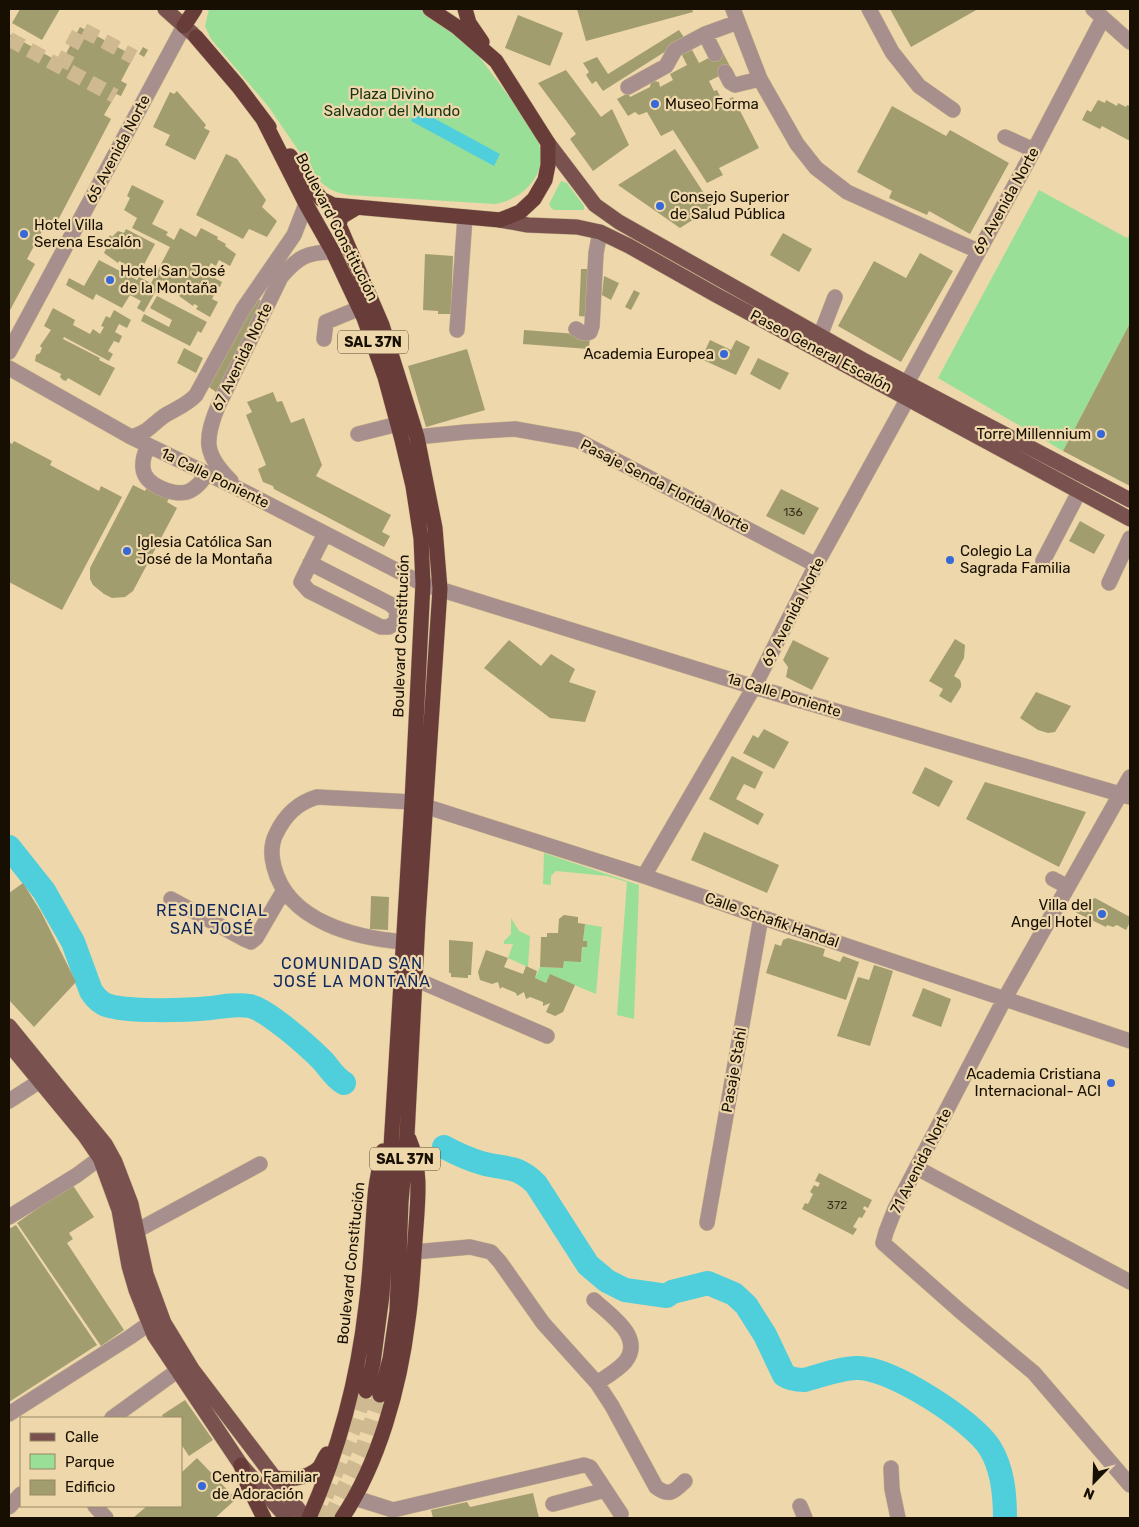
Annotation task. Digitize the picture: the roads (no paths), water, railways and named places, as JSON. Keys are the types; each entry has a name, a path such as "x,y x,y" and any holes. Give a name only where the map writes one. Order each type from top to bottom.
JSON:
{"highway":[{"path":"184,26 195,9"},
{"path":"430,9 457,27 496,61"},
{"path":"465,9 466,17 474,32 496,61 548,143"},
{"name":"SAL 37N","path":"196,37 238,86 321,199 333,205 500,220 520,212 534,198 545,180 548,165 548,143"},
{"name":"Boulevard Constitución","path":"263,119 306,204 333,252 360,308 385,377 398,424 413,486 421,538 422,584 419,804 415,979 407,1135 401,1202 397,1311 390,1360 373,1393 373,1363 382,1295 404,942 419,804 440,589 435,528 417,437 382,325 339,225 341,217 356,208"},
{"name":"Boulevard Constitución","path":"309,1518 320,1493 343,1421 364,1327 377,1180 383,1152 392,1126"},
{"name":"Boulevard Constitución","path":"342,1518 351,1507 383,1429 400,1367 408,1320 418,1193 418,1170 414,1152 407,1135"},
{"path":"274,1478 286,1480 304,1476 320,1467 343,1421"},
{"path":"241,1465 252,1495 264,1518"}],"main road":[{"path":"165,9 196,37"},
{"name":"Paseo General Escalón","path":"548,143 588,196 606,214 820,336 1130,500"},
{"name":"Paseo General Escalón","path":"500,220 528,225 577,227 600,232 1130,519"},
{"path":"9,1026 105,1144 115,1162 126,1191 138,1230 146,1274 164,1322 192,1369 305,1518"},
{"path":"9,1044 85,1136 100,1158 119,1210 129,1266 136,1290 154,1335 241,1465 287,1518"}],"street":[{"path":"869,9 892,52 919,86 953,110"},
{"path":"1098,14 1129,37"},
{"name":"69 Avenida Norte","path":"907,383 1034,150 1098,14"},
{"path":"628,87 666,66 675,50 735,15 760,79 797,144 816,168 847,192 978,251"},
{"name":"65 Avenida Norte","path":"9,352 184,26"},
{"path":"705,34 715,54"},
{"path":"725,72 730,82 735,85 760,79"},
{"path":"1006,137 1034,150"},
{"name":"67 Avenida Norte","path":"131,436 144,433 164,416 190,402 196,395 243,309 294,235 306,204"},
{"path":"457,330 465,217"},
{"path":"576,329 584,334 588,334 592,326 596,253 600,232"},
{"name":"67 Avenida Norte","path":"239,489 217,467 210,450 209,427 281,277 295,262 307,254 333,252"},
{"path":"820,336 835,297"},
{"path":"324,339 326,322 360,308"},
{"name":"1a Calle Poniente","path":"9,368 148,445 239,489 422,584 754,687 1126,795"},
{"name":"69 Avenida Norte","path":"644,876 754,687 816,565 908,398"},
{"path":"358,434 398,424"},
{"name":"Pasaje Senda Florida Norte","path":"417,437 516,429 577,440 816,565"},
{"path":"148,445 143,470 152,483 168,491 178,494 189,491 196,487 207,474"},
{"path":"1060,463 1071,462 1130,492"},
{"path":"1043,561 1078,492"},
{"path":"310,563 390,604 397,610 396,621 389,627 381,627 310,591 301,582 310,563 325,534"},
{"path":"1109,583 1130,538"},
{"name":"71 Avenida Norte","path":"1130,777 1126,795 1068,887 1005,998 892,1215 884,1240 885,1246 1034,1373 1130,1485"},
{"name":"Calle Schafik Handal","path":"284,890 275,871 272,845 284,819 291,811 317,797 419,804 644,876 762,918 1130,1041"},
{"path":"1053,879 1068,887"},
{"path":"171,899 244,940 251,942 256,938 284,890 311,914 335,928 371,938 404,942"},
{"name":"Pasaje Stahl","path":"707,1223 762,918"},
{"path":"415,979 547,1036"},
{"path":"9,1100 40,1081"},
{"path":"9,1217 77,1175 100,1158"},
{"path":"138,1230 260,1164"},
{"path":"916,1168 1130,1282"},
{"path":"414,1252 470,1247 491,1252 543,1323 597,1383 612,1406 656,1487 663,1492 670,1492 677,1489 684,1481"},
{"path":"594,1300 627,1331 632,1344 624,1364 597,1383"},
{"path":"9,1414 150,1323"},
{"path":"113,1417 177,1371"},
{"path":"351,1507 392,1510 584,1465 590,1467 620,1514"},
{"path":"891,1468 892,1488 898,1518"},
{"path":"553,1504 605,1490"},
{"path":"9,1507 20,1495"},
{"path":"95,1507 106,1518"}],"water":[{"path":"417,109 500,154 494,166 411,121"}],"waterway":[{"path":"9,847 44,891 73,942 91,991 102,1003 126,1009 157,1010 201,1009 235,1005 250,1006 267,1014 288,1030 317,1055 335,1076 344,1083"},
{"path":"444,1147 464,1157 485,1164 518,1171 530,1178 536,1184 588,1265 607,1281 625,1290 667,1296 672,1292 708,1283 734,1294 746,1305 765,1335 784,1375 793,1379 804,1380 853,1368 874,1371 911,1386 950,1411 967,1424 990,1448 998,1465 1002,1482 1005,1518"}],"tunnel":[{"path":"61,67 81,29 134,57"},
{"path":"9,39 115,96"},
{"path":"317,1518 353,1431 366,1391"},
{"path":"330,1518 364,1444 380,1395"}],"place":[{"name":"Museo Forma","path":"655,104"},
{"name":"Consejo Superior de Salud Pública","path":"660,206"},
{"name":"Hotel Villa Serena Escalón","path":"24,234"},
{"name":"Hotel San José de la Montaña","path":"110,280"},
{"name":"Academia Europea","path":"724,354"},
{"name":"Torre Millennium","path":"1101,434"},
{"name":"Iglesia Católica San José de la Montaña","path":"127,551"},
{"name":"Colegio La Sagrada Familia","path":"950,560"},
{"name":"Villa del Angel Hotel","path":"1102,914"},
{"name":"Academia Cristiana Internacional- ACI","path":"1111,1083"},
{"name":"Centro Familiar de Adoración","path":"202,1486"}],"district":[{"name":"RESIDENCIAL SAN JOSÉ","path":"212,919"},
{"name":"COMUNIDAD SAN JOSÉ LA MONTAÑA","path":"352,972"}],"park label":[{"name":"Plaza Divino Salvador del Mundo","path":"392,102"}]}
